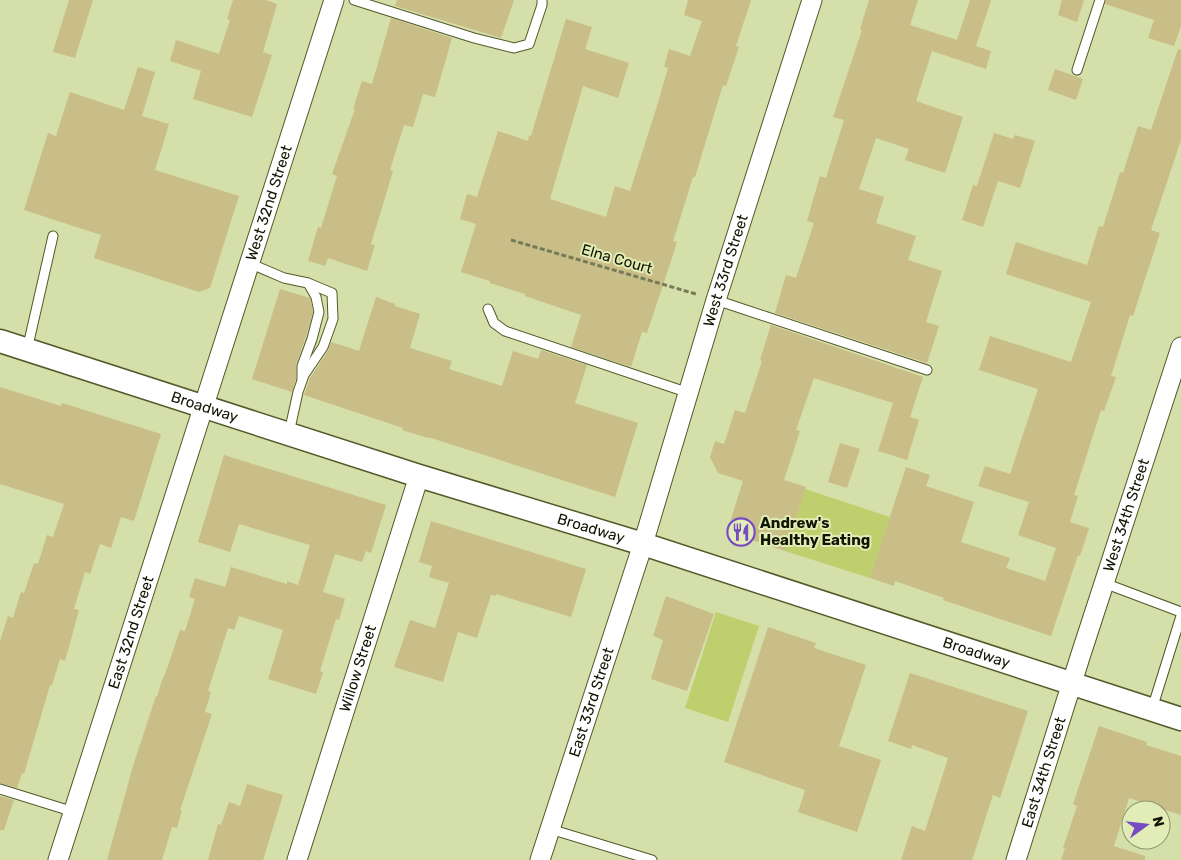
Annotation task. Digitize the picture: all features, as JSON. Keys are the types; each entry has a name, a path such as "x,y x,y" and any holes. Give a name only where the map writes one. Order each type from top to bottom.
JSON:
{"street":[{"name":"West 32nd Street","path":"203,406 334,0"},
{"name":"West 33rd Street","path":"643,544 716,300 812,0"},
{"name":"Broadway","path":"0,341 419,476 643,544 1181,719"},
{"name":"West 34th Street","path":"1072,683 1181,347"},
{"name":"East 32nd Street","path":"58,860 203,406"},
{"name":"Willow Street","path":"297,860 419,476"},
{"name":"East 33rd Street","path":"540,860 643,544"},
{"name":"East 34th Street","path":"1016,860 1072,683"}],"lane":[{"path":"354,0 474,38 514,48 530,44 542,0"},
{"path":"1077,70 1100,0"},
{"path":"27,350 53,236"},
{"path":"249,263 284,278 308,283 332,293 333,319 323,347 304,375 288,433"},
{"path":"302,382 302,366 319,312 316,297 308,283"},
{"path":"716,300 927,370"},
{"path":"488,309 494,323 505,332 688,393"},
{"path":"1104,583 1181,614 1152,709"},
{"path":"0,789 74,812"},
{"path":"550,829 652,860"}],"path":[{"name":"Elna Court","path":"511,240 716,300"}],"green space":[{"path":"805,489 890,517 870,578 785,551"},
{"path":"716,612 759,626 728,722 685,708"}],"building":[{"path":"69,0 93,0 75,58 53,52"},
{"path":"233,0 266,0 277,4 263,52 272,55 252,117 193,99 201,71 170,61 176,40 219,54 230,20 227,19"},
{"path":"397,0 514,0 501,38 395,6"},
{"path":"688,0 751,0 736,46 739,47 726,86 723,85 673,241 677,242 666,276 647,333 642,332 631,367 571,347 581,315 461,272 476,224 460,219 467,194 477,197 498,131 528,141 529,135 531,136 566,19 592,27 585,49 629,63 618,98 583,86 550,199 606,217 615,186 630,191 668,68 664,67 669,49 690,56 702,21 684,15"},
{"path":"869,0 918,0 910,25 957,40 970,0 991,0 976,46 991,51 986,69 932,51 916,101 963,117 945,173 905,160 909,149 876,138 859,189 884,197 876,223 916,236 908,260 942,271 926,322 939,326 927,363 775,313 786,275 796,278 814,223 807,221 820,176 826,178 844,120 833,117 862,30 860,29"},
{"path":"1062,0 1084,0 1077,22 1058,15"},
{"path":"1106,0 1181,0 1181,26 1174,46 1148,38 1154,20 1105,4"},
{"path":"391,18 452,38 435,97 423,94 413,127 404,125 390,170 393,171 371,244 375,245 367,271 328,258 325,266 308,261 318,227 321,228 337,176 332,174 355,109 353,109 362,81 372,84"},
{"path":"1178,49 1181,50 1181,140 1151,230 1160,233 1133,316 1130,315 1111,376 1116,377 1104,411 1101,410 1074,495 1078,496 1070,522 1089,528 1051,636 943,600 944,598 895,581 894,586 870,578 906,467 930,475 926,486 974,502 961,542 1010,558 1006,568 1045,581 1056,548 1018,535 1029,502 978,486 985,466 1010,474 1038,389 979,370 990,336 1071,362 1091,302 1006,274 1016,242 1087,265 1099,226 1103,227 1120,172 1123,173 1138,126 1151,130"},
{"path":"138,67 155,72 142,116 169,124 155,170 239,196 210,288 199,292 94,258 101,235 24,210 48,133 56,136 70,92 124,110"},
{"path":"1055,69 1083,79 1076,100 1048,90"},
{"path":"994,133 1013,139 1015,135 1035,141 1020,188 998,181 983,227 962,220 973,185 977,186"},
{"path":"280,289 310,298 313,312 296,364 296,379 292,392 252,379"},
{"path":"376,297 395,304 395,306 420,314 410,348 452,361 449,369 502,386 513,351 538,359 541,350 587,365 575,403 638,423 615,497 402,430 403,428 304,395 310,378 328,351 331,342 359,351"},
{"path":"771,325 923,377 910,417 919,420 907,460 878,451 893,403 814,378 796,430 800,431 784,480 806,487 785,551 727,532 743,481 718,473 710,457 715,441 724,444 735,410 745,413 762,361 760,360"},
{"path":"0,387 61,406 62,403 161,434 134,521 121,517 111,548 100,544 90,574 85,572 74,609 79,610 65,661 60,659 52,685 50,685 24,774 22,773 17,788 0,783 0,641 8,616 13,618 21,592 24,593 34,563 38,564 47,535 53,537 64,504 0,484"},
{"path":"840,443 860,449 847,488 828,482"},
{"path":"224,455 386,505 371,553 366,551 362,562 335,554 323,592 345,599 339,620 336,619 320,671 323,672 316,694 268,679 283,630 239,616 234,630 228,628 208,691 211,692 205,712 212,714 180,810 182,810 177,828 172,827 162,860 107,860 133,766 156,696 180,630 185,631 195,599 189,597 195,578 225,587 231,567 287,584 287,581 298,585 310,545 239,524 230,552 198,542"},
{"path":"431,521 586,569 571,617 496,594 496,596 491,595 477,638 458,632 443,682 394,667 410,620 435,628 449,583 429,577 432,566 419,562"},
{"path":"666,596 714,614 687,691 651,679 663,640 653,636"},
{"path":"768,627 816,643 814,648 866,665 839,746 881,760 857,832 798,812 805,790 724,762"},
{"path":"910,673 1028,711 1000,798 993,795 972,860 901,860 912,826 925,831 948,758 912,745 911,749 888,741"},
{"path":"1099,726 1147,742 1146,745 1181,756 1181,815 1171,812 1171,800 1135,800 1129,798 1128,800 1121,800 1121,824 1114,846 1121,848 1121,850 1145,856 1145,860 1061,860 1077,806 1073,804"},
{"path":"247,784 283,795 263,860 208,860 218,824 221,825 229,802 240,806"},
{"path":"0,796 14,800 4,830 0,830"}],"place":[{"name":"Andrew's Healthy Eating","path":"741,532"}]}
